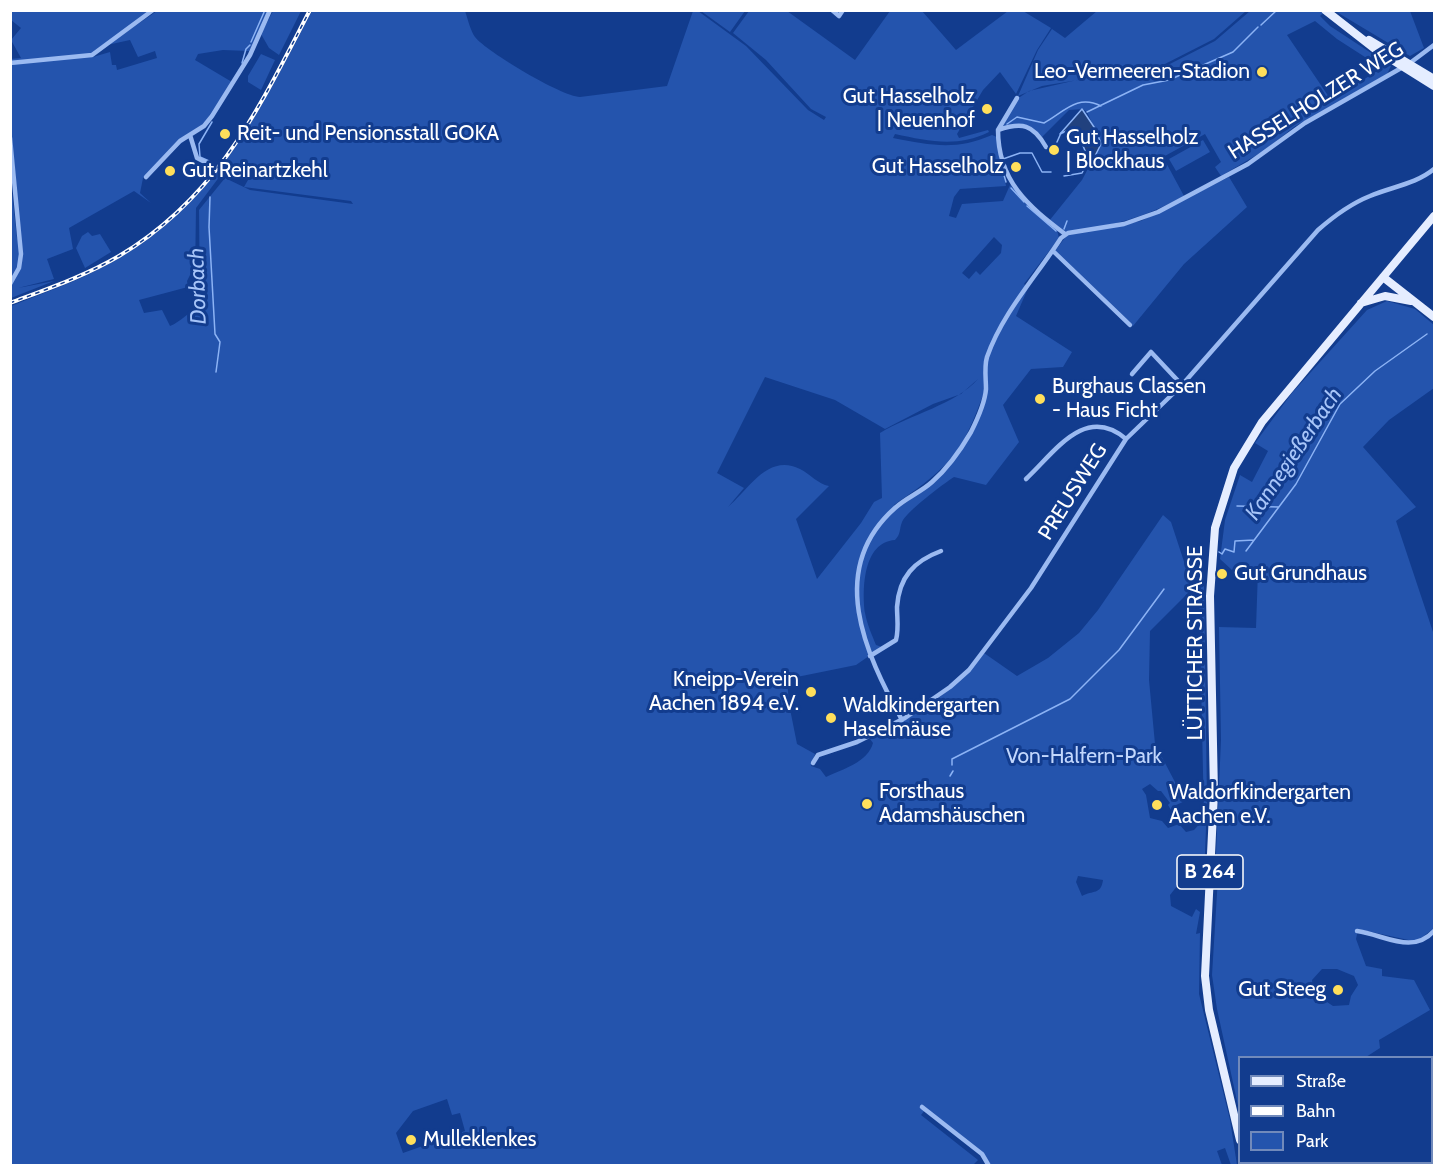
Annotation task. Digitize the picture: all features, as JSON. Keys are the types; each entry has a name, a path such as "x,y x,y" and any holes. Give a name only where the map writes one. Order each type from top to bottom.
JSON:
{"main road":[{"path":"1325,10 1351,31 1434,79"},
{"path":"1407,65 1434,86"},
{"name":"LÜTTICHER STRASSE","path":"1238,1136 1211,1021 1205,976 1214,793 1210,596 1212,542 1225,490 1250,440 1276,403 1434,216"},
{"path":"1383,277 1434,317"},
{"path":"1360,303 1385,296 1396,296 1418,304"}],"street":[{"path":"10,63 92,55 153,10"},
{"path":"146,177 180,141 208,122 220,106 250,55 270,10"},
{"path":"832,10 839,16 843,10"},
{"name":"HASSELHOLZER WEG","path":"1065,234 1124,224 1158,212 1248,164 1305,123 1407,65 1434,45"},
{"path":"902,720 870,656 858,599 858,572 862,553 878,526 896,507 932,483 958,455 973,428 985,392 987,359 1006,316 1065,234 1040,215 1012,184 1005,169 998,130 1017,98"},
{"path":"998,130 1012,125 1025,125 1046,147"},
{"path":"190,135 197,158 213,166"},
{"path":"10,138 21,254 19,268 10,284"},
{"name":"PREUSWEG","path":"813,763 818,755 856,742 902,720 950,687 969,670 1031,588 1126,439 1182,385 1318,230 1332,218 1369,196 1407,184 1434,169"},
{"path":"1053,251 1130,325"},
{"path":"1132,374 1151,352 1182,385"},
{"path":"1026,479 1078,430 1096,426 1106,427 1126,439"},
{"path":"870,656 896,640 899,593 905,577 919,561 941,551"},
{"path":"1357,931 1412,944 1425,940 1434,931"},
{"path":"922,1107 982,1154 990,1166"}],"green space":[{"path":"11,11 151,11 94,51 93,57 110,52 112,65 116,65 117,70 157,58 155,51 138,57 130,40 107,45 157,11 269,11 249,51 223,50 198,54 195,60 232,82 205,122 143,178 140,193 151,203 134,191 69,228 73,249 47,259 54,279 18,288 54,281 11,298 10,175 17,238 21,239 11,126 10,59 21,58 11,40 21,28 11,20"},
{"path":"273,11 301,11 279,55 269,48 261,34"},
{"name":"Von-Halfern-Park","path":"312,11 465,11 475,37 494,53 542,82 580,97 667,86 693,11 698,11 746,46 808,110 824,120 826,117 811,109 766,60 733,33 749,11 787,11 855,60 890,11 922,11 956,50 1008,11 1023,11 1051,28 1037,50 1016,94 1000,72 983,90 957,134 959,138 988,130 989,132 954,142 931,141 895,134 893,138 919,143 954,145 992,135 997,137 1006,186 960,189 954,197 949,216 956,218 962,204 1003,201 1010,185 1057,230 1059,238 1024,284 1028,288 1016,316 1072,352 1063,367 1031,369 1003,405 1019,442 986,485 954,477 905,517 895,540 884,543 876,549 867,568 864,592 865,613 876,645 882,647 856,665 787,679 789,704 797,744 815,754 811,766 820,769 826,777 847,768 870,750 873,743 870,739 946,692 984,653 1017,676 1048,658 1079,633 1098,610 1163,515 1171,522 1190,580 1195,581 1196,585 1150,631 1149,680 1155,744 1185,801 1176,805 1180,810 1174,815 1168,805 1170,803 1161,791 1150,784 1142,789 1146,795 1150,818 1162,821 1168,828 1179,824 1186,832 1194,830 1204,819 1199,586 1204,586 1207,802 1204,879 1197,875 1193,866 1170,895 1171,906 1192,917 1196,909 1200,912 1196,934 1200,933 1199,994 1230,1120 1237,1165 1231,1165 1225,1148 1217,1151 1222,1165 989,1165 985,1157 925,1110 921,1115 978,1160 973,1165 11,1166 11,306 107,265 144,242 177,215 205,186 252,121","holes":["232,168 248,180 244,187 351,201 353,204 250,190 225,178 199,210 200,309 170,326 162,310 144,313 139,300 188,287 187,281 190,275 195,277 196,208 223,172 226,174","994,237 1002,245 1001,253 980,275 976,271 969,279 962,273","765,377 835,400 885,429 933,404 959,395 880,433 882,498 874,502 861,523 817,579 796,519 829,486 800,469 789,465 778,466 760,475 728,507 744,488 717,473","984,392 971,432 954,460 931,484 897,509 894,505 928,481 951,458 968,431","1078,876 1103,880 1098,890 1082,896 1076,882","447,1099 452,1115 460,1113 465,1131 403,1153 396,1133 413,1111"]},
{"path":"701,11 745,11 730,32"},
{"path":"1097,11 1246,11 1214,39 1161,66 1042,86 1018,96 1038,50 1052,29 1065,38"},
{"path":"1250,11 1321,11 1323,13 1320,16 1330,26 1391,66 1387,74 1294,127 1265,150 1221,176 1215,167 1221,162 1205,134 1163,157 1184,196 1155,210 1115,223 1070,232 1065,232 1049,221 1082,180 1101,144 1100,140 1087,112 1083,109 1069,110 1042,137 1021,124 1002,128 1017,99 1029,91 1077,80 1162,68 1215,41","holes":["1315,21 1337,39 1382,68 1331,100 1287,35"]},
{"path":"1335,11 1410,11 1424,48 1410,56"},
{"path":"261,54 275,60 261,90 248,82 248,76"},
{"path":"1203,140 1210,152 1176,171 1169,159"},
{"path":"1229,177 1247,207 1184,264 1133,326 1055,251 1067,235 1141,221"},
{"path":"88,232 92,236 100,234 111,252 85,268 76,248 82,236"},
{"path":"1387,301 1415,309 1434,325 1434,388 1389,420 1363,447 1416,507 1396,521 1434,635 1434,928 1420,939 1413,941 1358,929 1356,939 1366,966 1382,969 1382,976 1414,980 1430,1010 1379,1040 1380,1048 1368,1056 1238,1056 1238,1105 1212,975 1218,877 1215,876 1221,740 1219,627 1256,628 1258,570 1232,570 1220,559 1225,520 1240,475 1252,482 1268,451 1255,443 1292,393 1367,310","holes":["1322,969 1337,969 1354,976 1358,985 1351,996 1349,1005 1333,1006 1327,1002 1315,1003 1312,980"]},
{"path":"1247,1164 1427,1164 1423,1166 1247,1166"}],"shaded area":[{"path":"1082,109 1096,130 1101,144 1095,156 1089,160 1075,127 1060,134"}],"waterway":[{"name":"Dorbach","path":"251,42 265,10"},
{"path":"1261,25 1277,10"},
{"path":"1087,112 1143,85 1169,80 1233,52 1258,27"},
{"name":"Dorbach","path":"242,63 246,49 250,45"},
{"path":"1007,124 1017,117 1044,123 1078,103 1085,102 1101,106"},
{"name":"Dorbach","path":"209,161 200,157 199,144 212,122"},
{"path":"1057,142 1061,133"},
{"path":"1003,159 1020,153 1032,153 1042,172 1051,172"},
{"path":"1064,176 1082,173 1089,159"},
{"path":"1001,165 1006,182"},
{"path":"1011,188 1024,202"},
{"name":"Dorbach","path":"210,197 209,227 215,334 220,342 216,372"},
{"path":"1027,206 1056,231"},
{"path":"1064,229 1067,221"},
{"name":"Kannegießerbach","path":"1246,551 1296,484 1340,404 1375,371 1427,334"},
{"path":"1237,506 1279,507"},
{"path":"1219,552 1222,554 1225,549 1234,552 1235,541 1254,540"},
{"name":"Kannegießerbach","path":"952,765 952,759 1070,699 1119,650 1164,589"},
{"path":"950,776 953,771"}],"tunnel":[{"path":"213,166 221,172"}],"railway":[{"path":"10,303 79,276 119,256 154,233 183,206 233,148 273,81 310,10"}],"place":[{"name":"Leo-Vermeeren-Stadion","path":"1262,72"},
{"name":"Gut Hasselholz | Neuenhof","path":"987,109"},
{"name":"Reit- und Pensionsstall GOKA","path":"225,134"},
{"name":"Gut Hasselholz | Blockhaus","path":"1054,150"},
{"name":"Gut Hasselholz","path":"1016,167"},
{"name":"Gut Reinartzkehl","path":"170,171"},
{"name":"Burghaus Classen - Haus Ficht","path":"1040,399"},
{"name":"Gut Grundhaus","path":"1222,574"},
{"name":"Kneipp-Verein Aachen 1894 e.V.","path":"811,692"},
{"name":"Waldkindergarten Haselmäuse","path":"831,718"},
{"name":"Forsthaus Adamshäuschen","path":"867,804"},
{"name":"Waldorfkindergarten Aachen e.V.","path":"1157,805"},
{"name":"Gut Steeg","path":"1338,990"},
{"name":"Mulleklenkes","path":"411,1140"}]}
